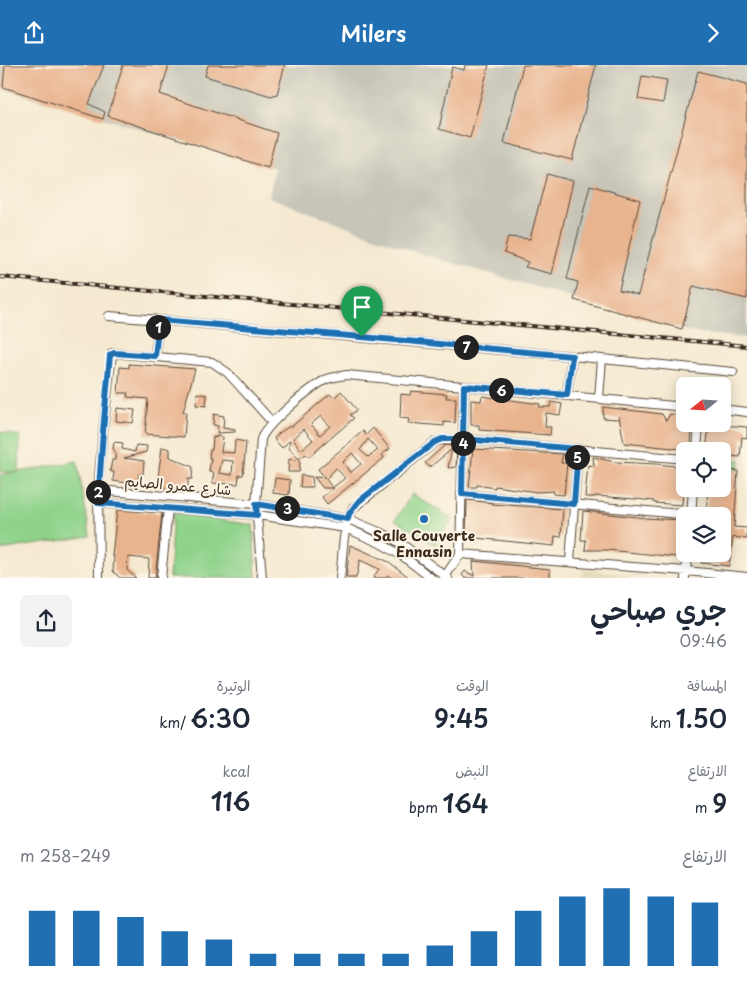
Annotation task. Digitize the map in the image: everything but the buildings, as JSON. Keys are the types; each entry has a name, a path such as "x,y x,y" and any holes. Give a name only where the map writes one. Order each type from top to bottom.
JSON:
{"street":[{"path":"109,316 572,356 733,372"},
{"path":"155,356 159,320"},
{"path":"99,578 98,490 110,355 114,353 155,356 212,363 228,373 272,422"},
{"path":"567,395 572,356"},
{"path":"599,398 602,359"},
{"path":"262,578 256,504 260,439 272,422 318,385 336,376 346,375 676,406"},
{"path":"446,577 460,554 464,386"},
{"path":"731,410 747,412"},
{"path":"340,578 349,514 358,502 435,442 442,439 463,439 676,458"},
{"path":"570,562 578,449"},
{"name":"شارع عمرو الصايم","path":"98,490 256,504 348,519 399,542 446,577"},
{"path":"462,494 676,514"},
{"name":"شارع عمرو الصايم","path":"98,503 257,515 346,529 380,543 404,557 431,578"},
{"path":"161,578 168,508"},
{"path":"460,554 570,562 686,574 747,577"}],"shaded area":[{"path":"0,65 747,65 747,338 695,333 418,253 269,197 275,168 0,88"},
{"path":"583,569 658,578 582,578"}],"green space":[{"path":"0,432 20,436 19,472 77,461 90,536 0,550 0,475 18,472 0,472"},
{"path":"731,459 740,460 739,470 731,469"},
{"name":"Salle Couverte Ennasin","path":"412,494 453,519 435,545 395,520"},
{"path":"173,513 253,525 256,578 169,578"}],"railway":[{"path":"0,277 747,346"}],"place":[{"name":"Salle Couverte Ennasin","path":"424,519"}],"route":[{"path":"362,337 159,320 155,356 114,353 110,355 98,503 257,515 256,504 327,514 348,519 349,514 358,502 435,442 442,439 463,439 462,494 574,504 578,449 463,439 464,386 567,395 572,356 362,337"}]}
